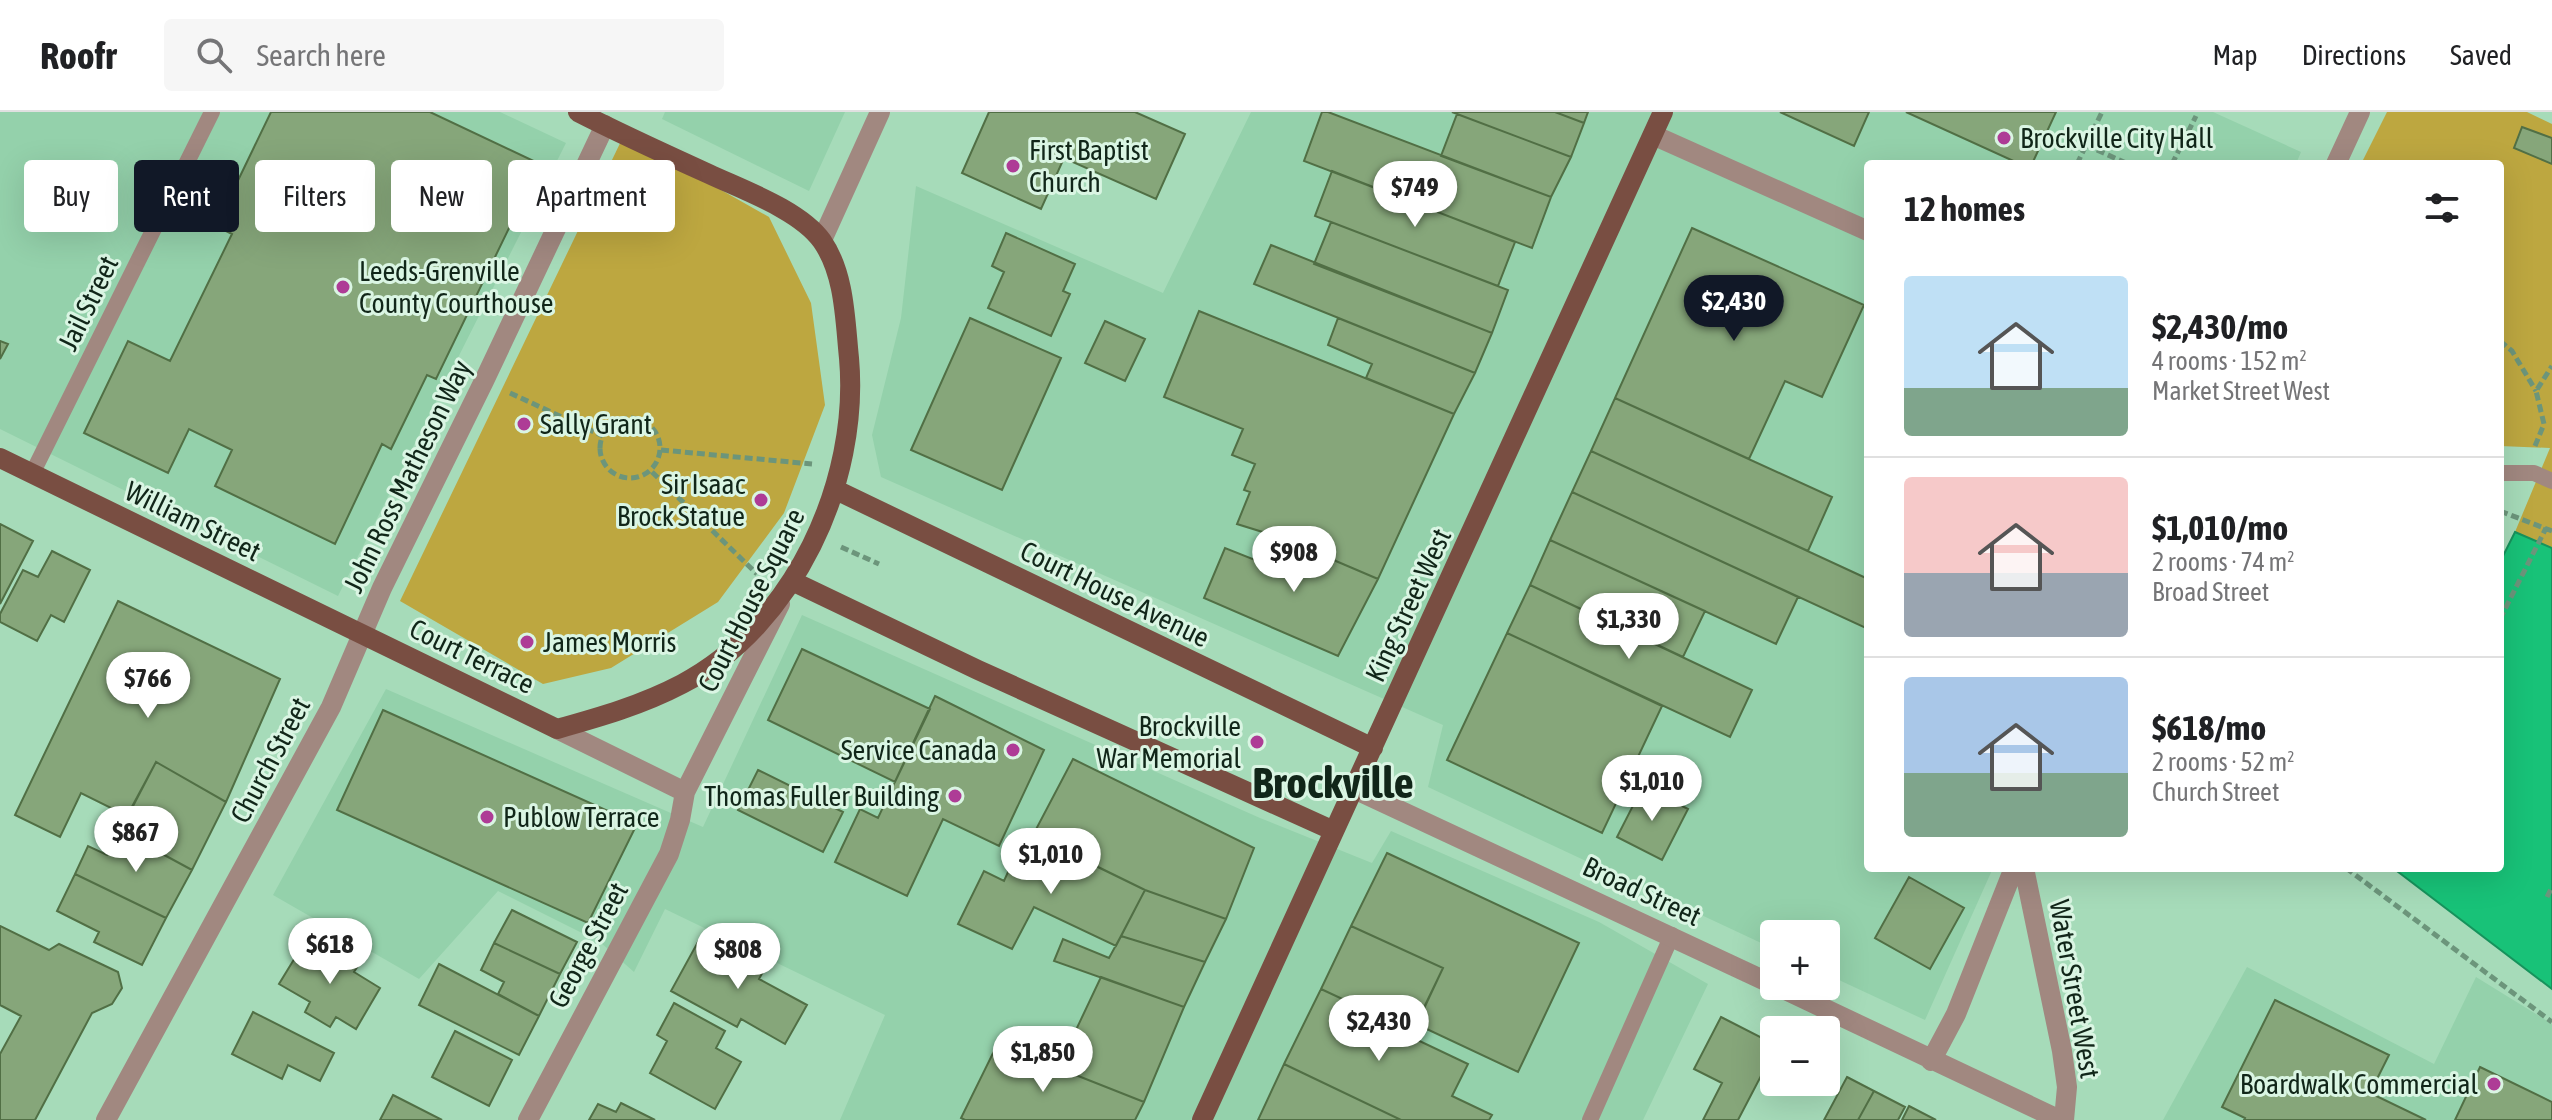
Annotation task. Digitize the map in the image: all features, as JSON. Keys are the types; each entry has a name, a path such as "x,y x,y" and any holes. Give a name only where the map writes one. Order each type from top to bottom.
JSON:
{"main road":[{"path":"578,112 765,200 800,220 822,240"},
{"name":"King Street West","path":"1202,1120 1663,112"},
{"name":"Court House Square","path":"792,581 819,536 834,489 850,414 850,369 843,300 833,264 822,240"},
{"name":"William Street","path":"0,458 362,634"},
{"name":"Court House Avenue","path":"834,489 1373,748"},
{"path":"557,729 624,710 683,684 741,643 792,581 978,670 1334,831"},
{"name":"Court Terrace","path":"362,634 557,729"}],"street":[{"path":"822,240 880,112"},
{"path":"2338,160 2360,112"},
{"name":"John Ross Matheson Way","path":"362,634 605,125"},
{"path":"1653,135 1864,229"},
{"name":"Court House Square","path":"685,792 792,581"},
{"name":"Church Street","path":"106,1120 331,707 362,634"},
{"name":"Court Terrace","path":"557,729 685,792"},
{"name":"Broad Street","path":"1354,789 1760,978"},
{"name":"George Street","path":"528,1120 669,854 685,792"},
{"name":"Water Street West","path":"1931,1061 1956,1014 2012,872"},
{"name":"Water Street West","path":"2025,872 2062,1051 2067,1087 2062,1120"},
{"name":"Broad Street","path":"1806,1000 2062,1120"}],"lane":[{"name":"Jail Street","path":"32,474 212,112"},
{"path":"2504,473 2534,473 2552,481"},
{"path":"1590,1120 1672,935"}],"path":[{"path":"2079,160 2102,112"},
{"path":"2174,160 2196,116"},
{"path":"2086,145 2119,160"},
{"path":"2504,344 2512,351 2536,391 2544,424 2533,450"},
{"path":"2536,391 2552,366"},
{"path":"484,381 603,436"},
{"path":"631,416 652,425 661,450 652,472 628,480 607,471 598,447 603,436 608,425 631,416"},
{"path":"661,450 839,467"},
{"path":"652,472 757,574"},
{"path":"2504,512 2549,529 2504,612"},
{"path":"2351,872 2552,1022"},
{"path":"2547,897 2552,887"}],"shaded area":[{"path":"0,112 500,112 566,143 557,160 508,160 508,232 521,232 338,596 0,429"},
{"path":"665,112 845,112 809,191 662,119"},
{"path":"1251,112 2213,112 2301,152 2298,160 1864,160 1864,872 1991,872 1925,1020 1840,981 1840,920 1760,920 1760,942 1428,787 1443,725 881,477 872,435 901,318 916,186 1163,293"},
{"path":"2387,112 2527,112 2552,124 2552,548 2515,532 2550,448 2504,446 2504,160 2363,160"},
{"path":"624,135 668,160 612,160"},
{"path":"675,164 769,217 811,303 825,405 784,513 718,602 611,668 543,684 400,601 577,232 675,232"},
{"path":"2515,532 2552,548 2552,989 2398,872 2504,872 2504,554"},
{"path":"802,615 1260,818 1372,863 1391,831 1599,922 1708,984 1643,1120 840,1120 885,1015 665,909 634,972 600,942 498,891 419,979 273,895 386,689 703,827"},
{"path":"2247,967 2434,1064 2476,977 2552,1024 2552,1120 2163,1120"}],"building":[{"name":"Leeds-Grenville County Courthouse","path":"271,112 430,112 532,160 508,160 508,230 436,379 427,375 391,449 382,444 335,544 215,486 232,450 189,429 168,473 84,433 128,341 170,361 232,234 228,232 239,232 239,178"},
{"name":"First Baptist Church","path":"989,112 1135,112 1185,134 1156,199 1064,158 1041,209 962,173"},
{"path":"1322,112 1551,197 1532,248 1304,161"},
{"path":"1452,112 1555,112 1584,123 1571,157"},
{"path":"1555,112 1588,112 1584,123"},
{"path":"1780,112 1869,112 1854,146"},
{"name":"Brockville City Hall","path":"1906,112 2056,112 2034,160 2011,160"},
{"path":"1457,114 1571,157 1551,197 1441,156"},
{"path":"2522,127 2552,138 2552,164 2514,148"},
{"path":"1332,171 1515,242 1498,286 1315,216"},
{"path":"1331,222 1508,290 1492,333 1314,264"},
{"path":"1692,228 1864,305 1822,397 1785,381 1749,459 1615,398"},
{"path":"1006,233 1075,264 1063,291 1070,294 1051,336 988,308 1004,272 992,266"},
{"path":"1271,245 1492,333 1475,373 1254,284"},
{"path":"1199,311 1454,414 1378,579 1282,538 1237,524 1250,492 1244,490 1255,464 1232,455 1243,429 1164,397"},
{"path":"970,318 1061,358 1002,490 911,450"},
{"path":"1338,318 1475,373 1454,414 1366,378 1372,364 1328,345"},
{"path":"1105,321 1145,339 1125,381 1085,363"},
{"path":"0,341 8,344 0,359"},
{"path":"1615,398 1832,497 1808,551 1591,451"},
{"path":"1591,451 1864,577 1864,627 1572,492"},
{"path":"1572,492 1798,597 1776,644 1550,540"},
{"path":"0,524 33,541 0,604"},
{"path":"1282,538 1378,579 1338,656 1204,598 1225,548 1270,566"},
{"path":"1550,540 1705,611 1683,657 1530,585"},
{"path":"52,551 90,570 64,622 51,615 37,641 0,622 0,614 23,570 38,577"},
{"path":"1530,585 1752,690 1730,737 1507,633"},
{"path":"118,601 280,679 226,802 156,762 127,816 81,793 60,837 15,815"},
{"path":"1507,633 1662,706 1602,833 1447,760"},
{"path":"802,649 930,709 895,782 768,720"},
{"name":"Thomas Fuller Building","path":"935,696 1044,750 999,846 943,819 907,896 835,862 860,809 878,818"},
{"name":"Publow Terrace","path":"383,710 637,824 588,923 337,810"},
{"path":"1073,759 1254,848 1226,919 1145,890 1033,835"},
{"path":"156,762 226,802 192,870 120,831"},
{"path":"758,770 843,812 823,852 738,810"},
{"path":"1643,786 1688,809 1662,860 1617,837"},
{"path":"120,831 192,870 166,918 75,874 88,846 107,855"},
{"path":"1026,832 1145,890 1116,946 1034,907 1012,949 958,924 984,871 1004,881"},
{"path":"1387,853 1579,943 1518,1072 1416,1024 1443,968 1351,926"},
{"path":"75,874 166,918 142,965 94,942 99,932 57,911"},
{"path":"1909,877 1964,908 1930,969 1875,938"},
{"path":"1145,890 1226,919 1205,962 1121,936"},
{"path":"512,910 577,942 560,974 494,943"},
{"path":"0,926 49,950 59,944 118,972 122,988 112,1004 92,1013 35,1120 0,1120 0,1054 21,1016 0,1005"},
{"path":"1351,926 1443,968 1413,1032 1321,989"},
{"path":"1121,936 1205,962 1184,1007 1054,961 1063,939 1109,958"},
{"path":"699,940 734,959 741,946 769,961 759,979 807,1005 785,1044 741,1019 737,1027 671,991"},
{"path":"304,943 327,957 334,945 361,961 354,972 380,988 356,1029 336,1017 330,1027 305,1012 310,1002 279,984"},
{"path":"494,943 560,974 539,1016 498,994 504,982 481,970"},
{"path":"439,964 539,1016 519,1055 419,1005"},
{"path":"1101,977 1184,1007 1144,1102 1058,1068"},
{"path":"1321,989 1413,1032 1411,1037 1468,1064 1452,1096 1492,1115 1489,1120 1401,1120 1284,1064"},
{"path":"2275,1000 2389,1055 2370,1093 2426,1120 2244,1120 2222,1107"},
{"path":"674,1003 725,1031 716,1048 741,1062 715,1109 650,1073 667,1041 657,1035"},
{"path":"253,1012 334,1053 320,1081 288,1065 282,1079 232,1054"},
{"path":"1721,1017 1760,1037 1760,1078 1738,1120 1703,1120 1722,1083 1694,1069"},
{"path":"455,1031 512,1060 489,1106 432,1077"},
{"path":"997,1045 1144,1102 1135,1120 965,1120 961,1118"},
{"path":"1284,1064 1401,1120 1258,1120"},
{"name":"Boardwalk Commercial","path":"2480,1067 2552,1102 2552,1120 2455,1120"},
{"path":"1847,1077 1874,1091 1858,1120 1824,1120 1837,1096 1840,1096"},
{"path":"1874,1091 1905,1107 1898,1120 1858,1120"},
{"path":"393,1095 442,1120 380,1120"},
{"path":"621,1103 655,1120 589,1120 598,1104 616,1112"},
{"path":"1909,1106 1936,1120 1902,1120"}],"place":[{"name":"Brockville City Hall","path":"2004,138"},
{"name":"First Baptist Church","path":"1013,166"},
{"name":"Leeds-Grenville County Courthouse","path":"343,287"},
{"name":"Sally Grant","path":"524,424"},
{"name":"Sir Isaac Brock Statue","path":"761,500"},
{"name":"James Morris","path":"527,642"},
{"name":"Brockville War Memorial","path":"1257,742"},
{"name":"Service Canada","path":"1013,750"},
{"name":"Thomas Fuller Building","path":"955,796"},
{"name":"Publow Terrace","path":"487,817"},
{"name":"Boardwalk Commercial","path":"2494,1084"}],"district":[{"name":"Brockville","path":"1333,782"}]}
